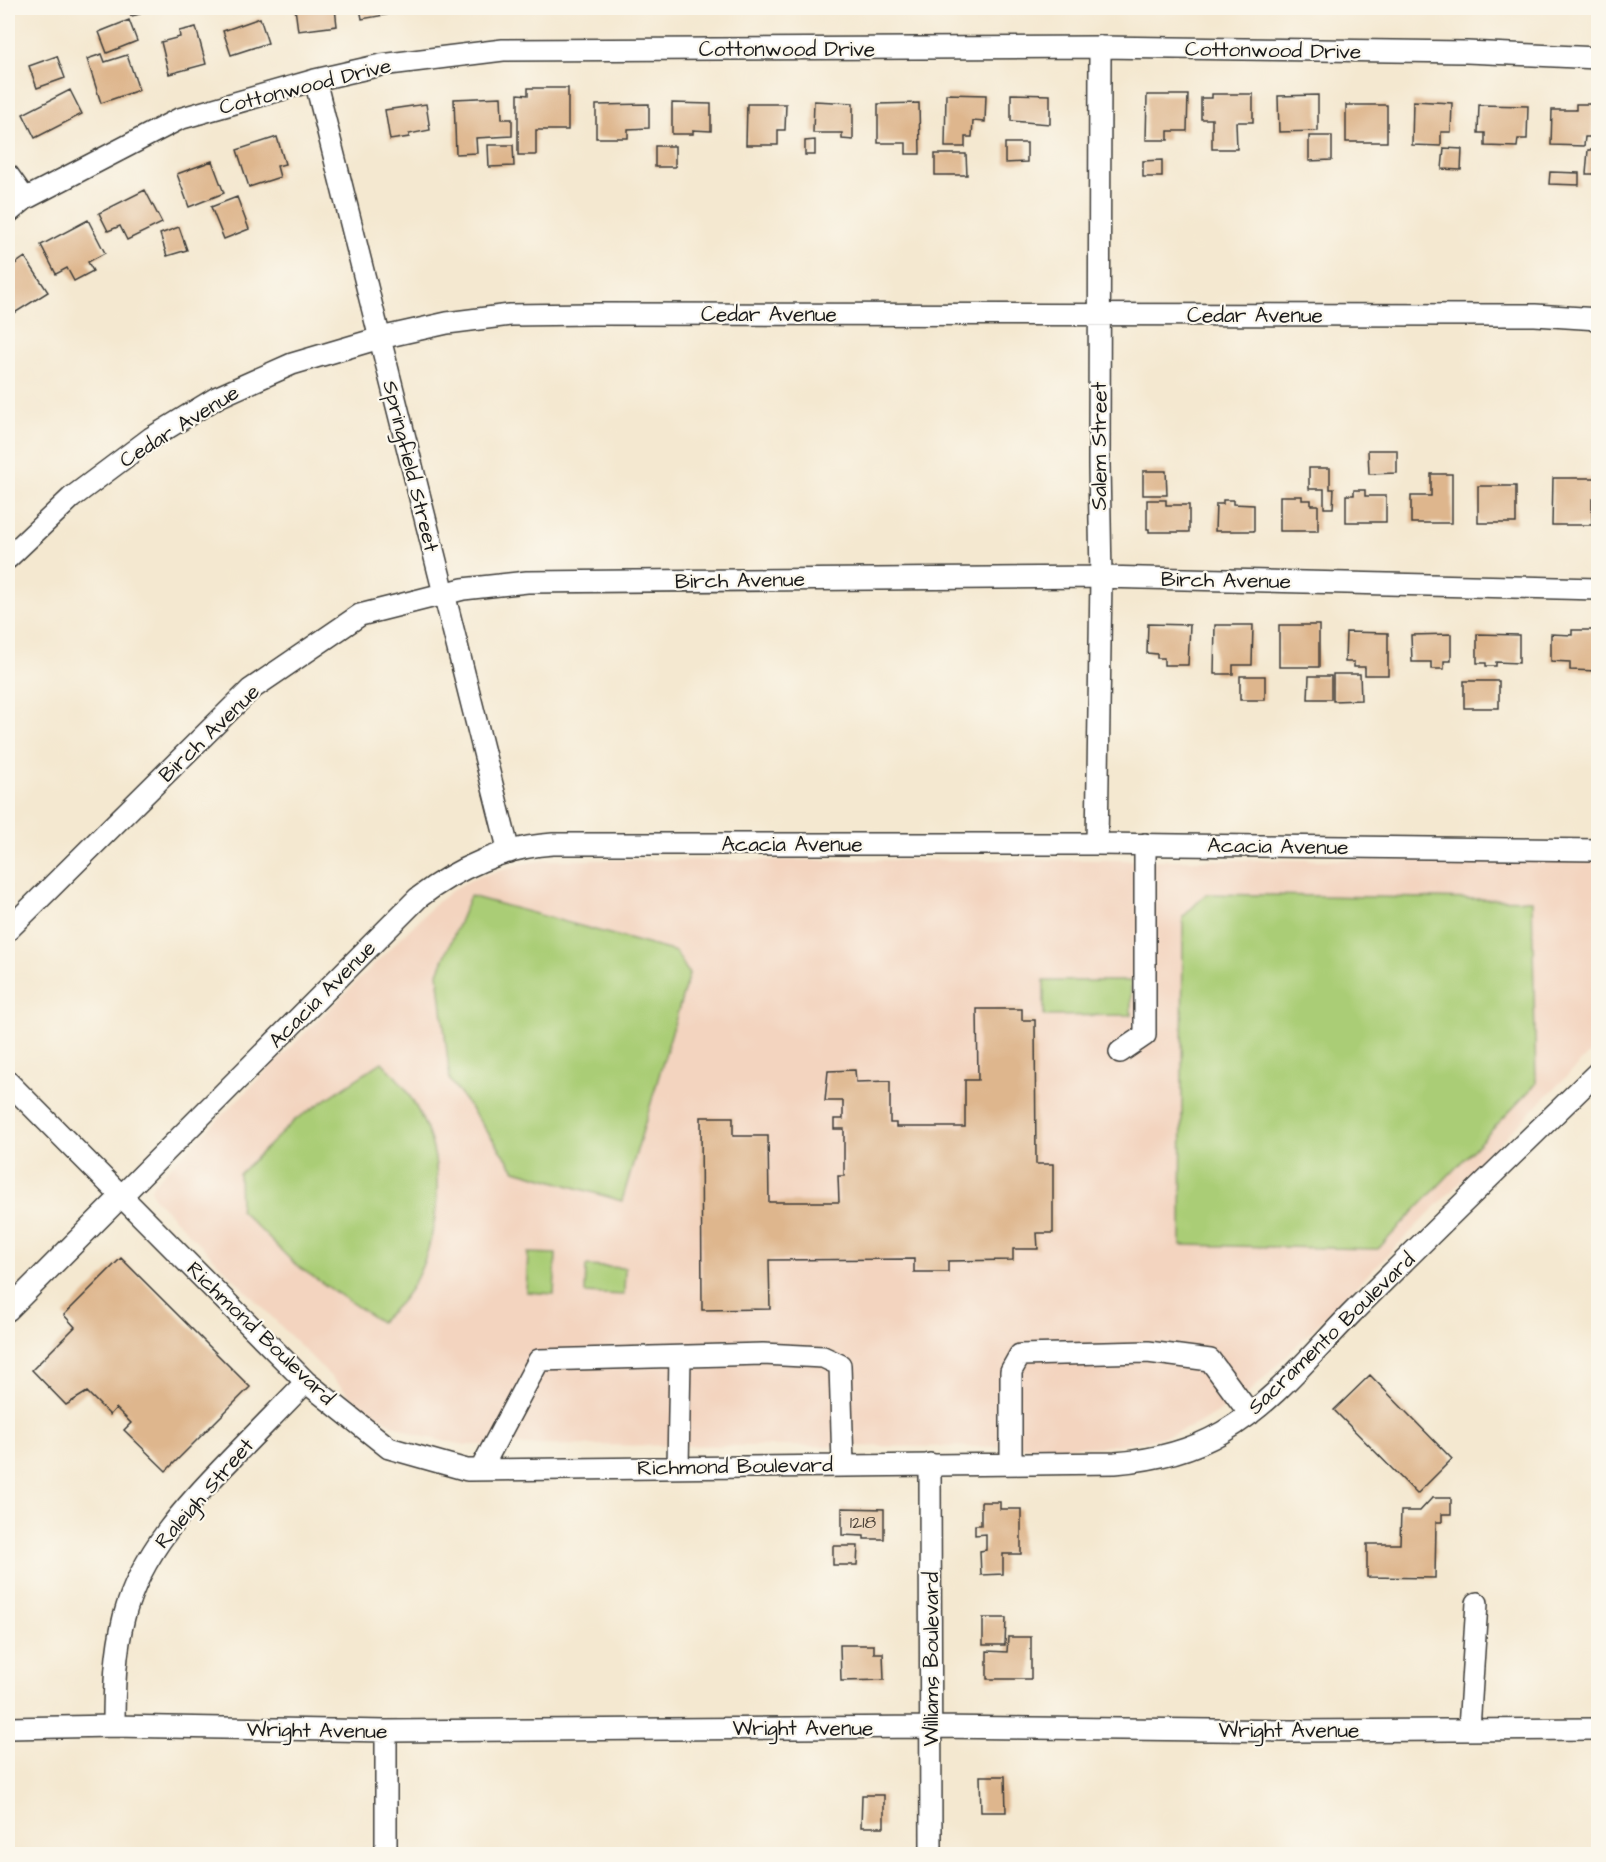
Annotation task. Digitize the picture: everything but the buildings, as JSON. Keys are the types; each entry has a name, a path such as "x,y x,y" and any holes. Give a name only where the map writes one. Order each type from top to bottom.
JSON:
{"street":[{"name":"Cottonwood Drive","path":"8,213 25,199 180,119 315,80 381,65 503,50 1100,47 1466,52 1599,58"},
{"name":"Salem Street","path":"1097,844 1101,577 1098,315 1100,47"},
{"name":"Springfield Street","path":"315,80 442,595 509,852"},
{"path":"8,175 25,199"},
{"name":"Cedar Avenue","path":"8,558 71,498 151,438 218,397 292,364 380,338 447,323 510,315 592,314 1535,315 1599,319"},
{"name":"Birch Avenue","path":"8,930 250,690 360,615 464,589 527,582 1101,577 1599,590"},
{"name":"Acacia Avenue","path":"8,1310 120,1194 418,898 434,885 464,868 509,852 553,844 1145,844 1599,850"},
{"path":"1120,1052 1145,1035 1145,844"},
{"name":"Sacramento Boulevard","path":"930,1464 1115,1463 1160,1458 1185,1450 1222,1433 1274,1395 1349,1316 1599,1072"},
{"name":"Richmond Boulevard","path":"8,1082 306,1382 389,1448 467,1470 930,1464"},
{"path":"1011,1464 1011,1371 1020,1355 1148,1352 1210,1360 1250,1414"},
{"path":"481,1469 539,1360 775,1354 823,1357 840,1365 843,1465"},
{"path":"678,1467 680,1357"},
{"name":"Raleigh Street","path":"114,1726 119,1640 134,1590 148,1561 178,1516 306,1382"},
{"name":"Williams Boulevard","path":"930,1464 931,1854"},
{"path":"1469,1729 1477,1603"},
{"name":"Wright Avenue","path":"8,1728 114,1726 386,1731 932,1727 1280,1731 1599,1729"},
{"path":"386,1731 386,1854"}],"shaded area":[{"path":"547,860 1598,860 1598,1045 1248,1394 1202,1422 1178,1432 1148,1441 1099,1447 466,1445 442,1441 413,1434 364,1408 154,1198 151,1190 153,1184 434,905 454,889 475,878 524,863"}],"green space":[{"path":"1206,894 1532,900 1536,1084 1378,1249 1181,1245 1183,917"},
{"path":"470,896 676,952 689,974 622,1201 515,1170 450,1080 438,973"},
{"path":"1044,981 1131,981 1131,1015 1044,1016"},
{"path":"382,1062 404,1086 429,1137 435,1157 437,1200 432,1236 420,1270 403,1299 380,1322 297,1266 240,1210 239,1174 295,1120"},
{"path":"528,1253 556,1254 554,1294 526,1292"},
{"path":"586,1266 625,1268 624,1295 585,1293"}]}
